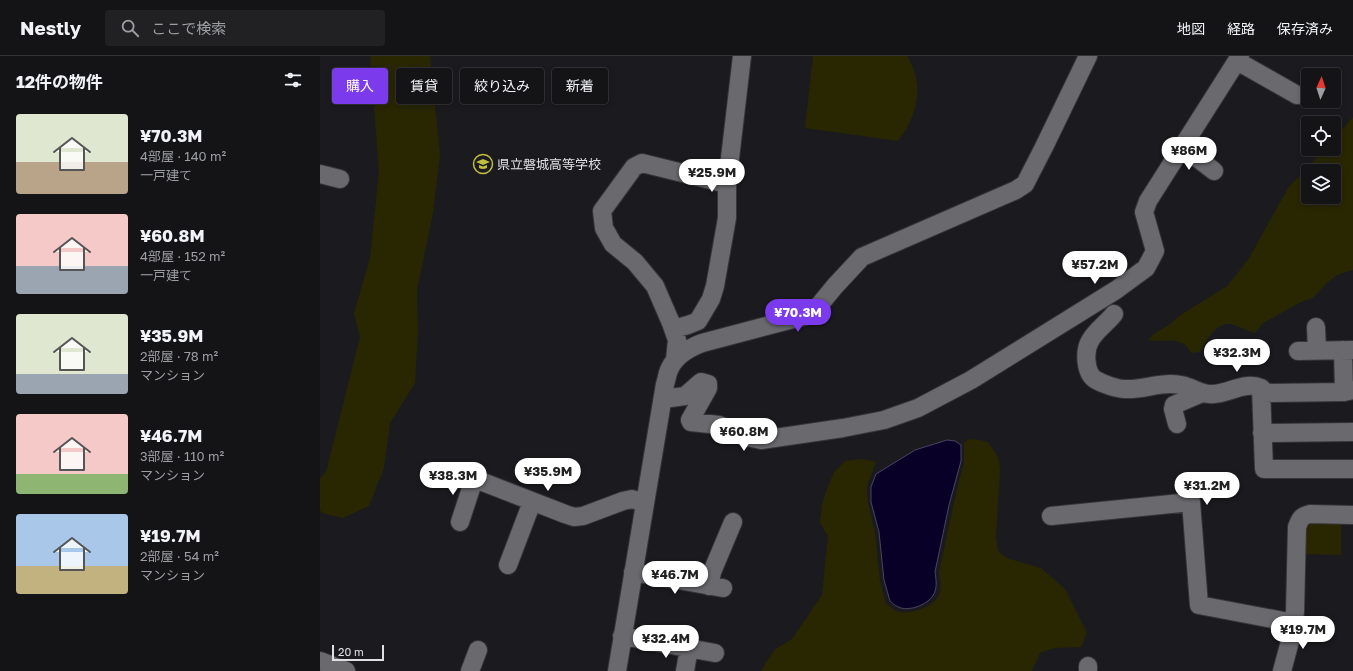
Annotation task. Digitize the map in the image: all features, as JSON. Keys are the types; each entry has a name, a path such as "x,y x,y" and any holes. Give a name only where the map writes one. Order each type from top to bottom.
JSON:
{"street":[{"path":"673,329 698,321 711,299 716,286 727,218 727,184 742,56"},
{"path":"617,671 663,399 670,368 676,360 687,349 702,343 812,314 862,258 1016,190 1025,184 1088,56"},
{"path":"663,399 685,396 701,382 705,382 708,384 708,388 690,420 691,422 719,425 735,431 743,436 761,440 884,420 918,408 971,380 1116,290 1146,268 1155,251 1144,212 1148,201 1183,148 1238,58 1297,95"},
{"path":"1183,148 1214,171"},
{"path":"676,360 677,340 655,286 635,262 613,244 604,228 602,211 634,167 642,163 727,184"},
{"path":"320,174 340,179"},
{"path":"1114,314 1090,341 1086,352 1086,363 1092,377 1115,388 1137,389 1170,384 1187,386 1202,394"},
{"path":"1316,327 1317,351"},
{"path":"1261,393 1349,391 1348,350 1298,351"},
{"path":"1177,424 1173,409 1174,405 1202,394 1214,394 1235,388 1255,385 1261,388 1264,469 1353,469"},
{"path":"1262,433 1353,432"},
{"path":"447,474 474,479 574,517 583,516 632,499 645,503"},
{"path":"460,522 474,479"},
{"path":"508,565 532,502"},
{"path":"1051,516 1191,502 1199,605 1294,623"},
{"path":"1282,671 1294,623 1297,527 1300,519 1304,515 1310,514 1353,515"},
{"path":"633,572 716,587 712,572 733,522"},
{"path":"622,636 715,653"},
{"path":"685,671 689,648"},
{"path":"470,671 478,650"},
{"path":"320,661 346,671"}],"shaded area":[{"path":"370,56 430,56 431,68 396,68 396,104 435,104 440,155 433,213 417,290 418,333 415,383 390,423 384,468 369,506 343,518 322,513 320,510 320,478 326,472 360,337 354,313 370,258 379,172 374,104 388,104 388,68 371,68"},
{"path":"813,56 907,56 913,67 916,78 917,100 910,121 898,141 805,128"},
{"path":"1353,117 1353,270 1337,275 1313,298 1303,301 1263,323 1255,333 1231,324 1221,326 1212,333 1200,352 1191,353 1183,343 1178,341 1148,340 1155,333 1169,325 1179,316 1227,286 1248,260 1288,188 1301,174 1301,204 1341,204 1341,164 1311,164 1318,156 1341,156 1341,131"},
{"path":"969,439 988,442 998,457 1000,469 996,536 998,551 1007,558 1041,568 1065,589 1087,633 1081,647 1054,648 1040,653 1032,671 761,671 774,650 792,639 822,595 828,536 820,523 822,504 834,472 845,461 862,459 876,462 867,486 868,503 875,533 880,581 886,604 898,611 910,612 928,606 936,599 940,590 939,572 964,462 964,443"},
{"path":"947,440 955,441 961,445 961,461 949,505 935,572 935,591 930,599 921,605 905,609 901,608 890,601 884,580 879,532 871,502 871,487 876,474 915,450"},
{"path":"1308,522 1341,522 1341,555 1301,554 1300,531"}],"place":[{"name":"県立磐城高等学校","path":"483,164"}]}
